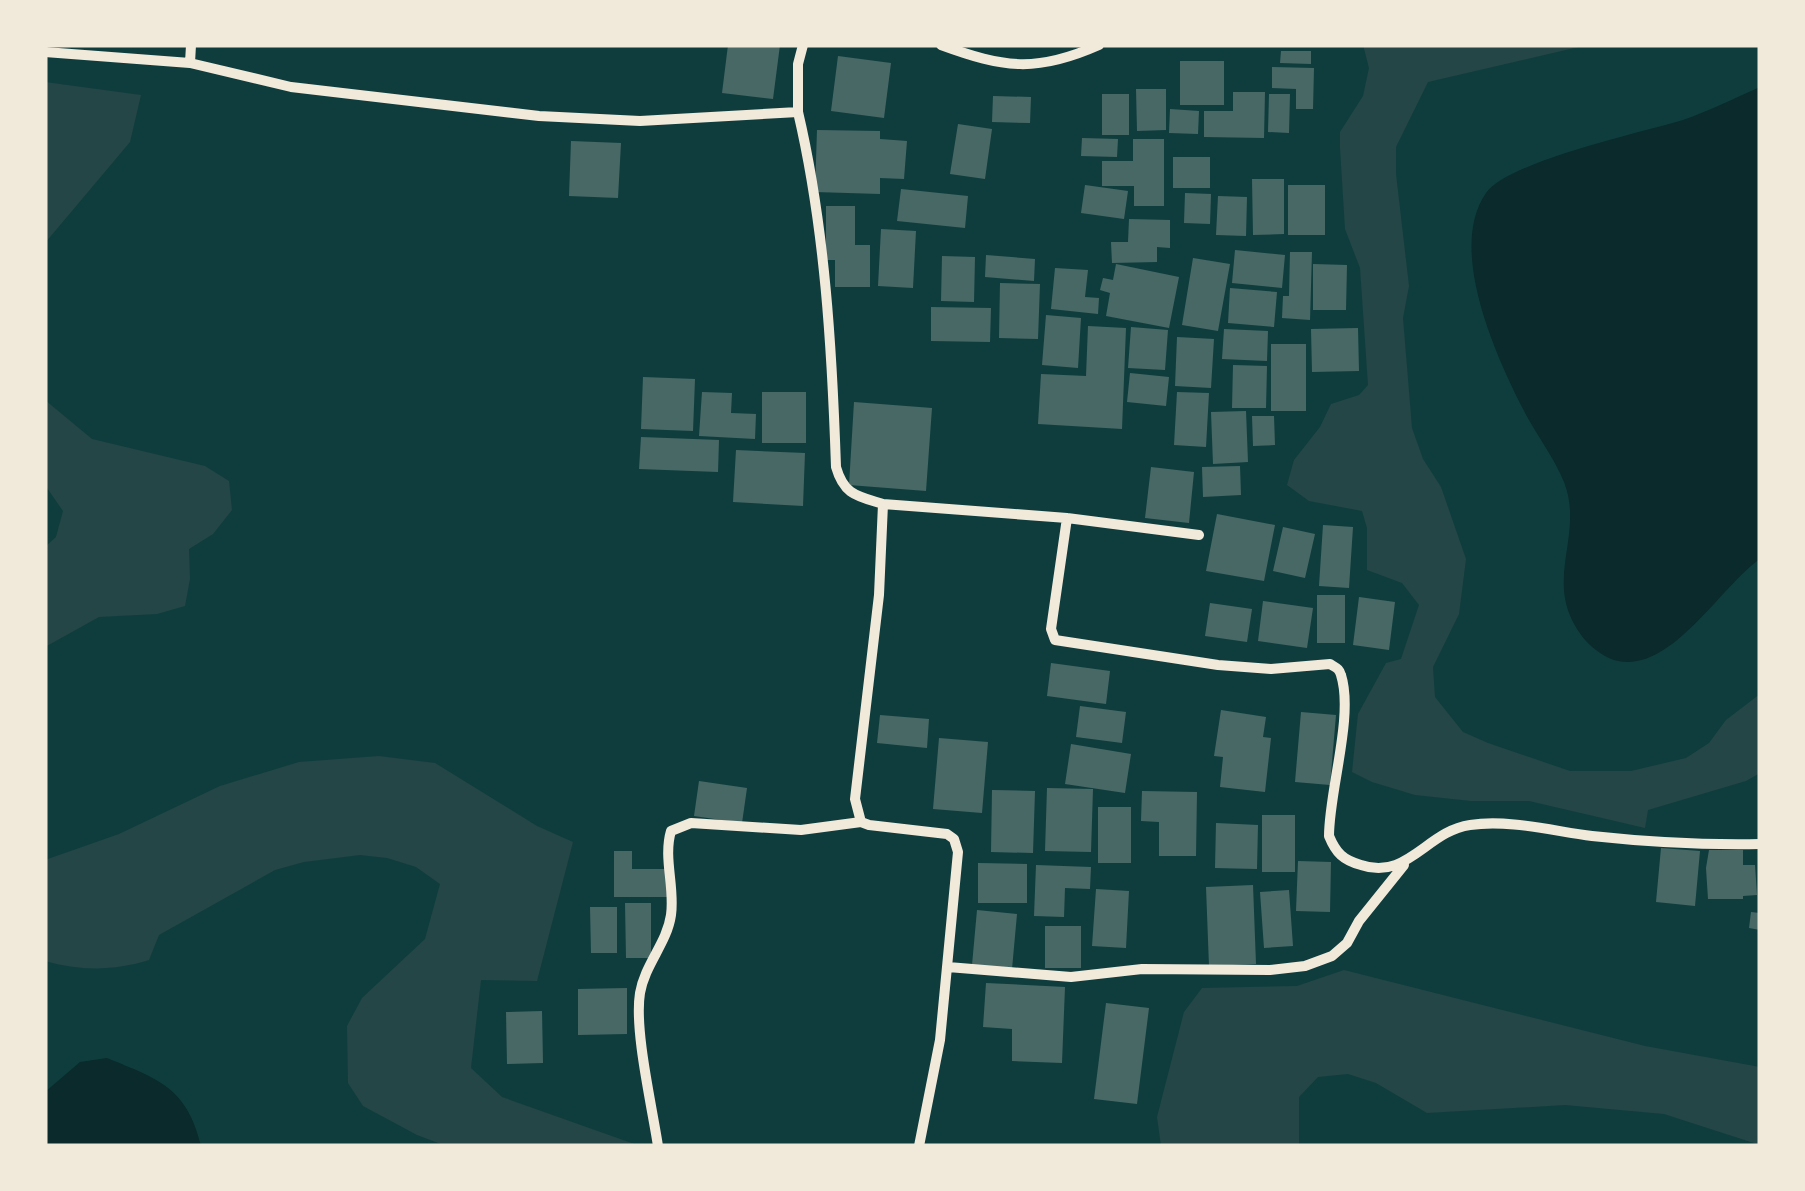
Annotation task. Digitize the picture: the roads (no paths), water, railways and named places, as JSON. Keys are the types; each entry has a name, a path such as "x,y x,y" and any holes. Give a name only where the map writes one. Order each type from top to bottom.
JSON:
{"street":[{"path":"190,63 191,45"},
{"path":"803,45 798,64 798,112 811,166 821,246 836,467 841,484 854,494 883,504 1067,518 1200,534"},
{"path":"941,45 996,63 1029,66 1057,63 1099,45"},
{"path":"45,52 190,63 291,87 539,116 640,121 798,112"},
{"path":"860,822 854,798 879,595 883,504"},
{"path":"1067,518 1051,629 1055,640 1218,665 1271,669 1330,664 1341,675 1344,704 1328,836 1335,851 1364,867 1393,869 1408,861"},
{"path":"658,1146 638,1011 646,970 670,920 673,899 667,843 671,831 691,823 801,830 860,822 947,834 954,839 958,863 940,1040 919,1146"},
{"path":"948,968 1071,978 1142,969 1270,970 1305,966 1332,956 1347,943 1359,921 1408,861 1443,832 1476,824 1617,839 1760,844"}]}
